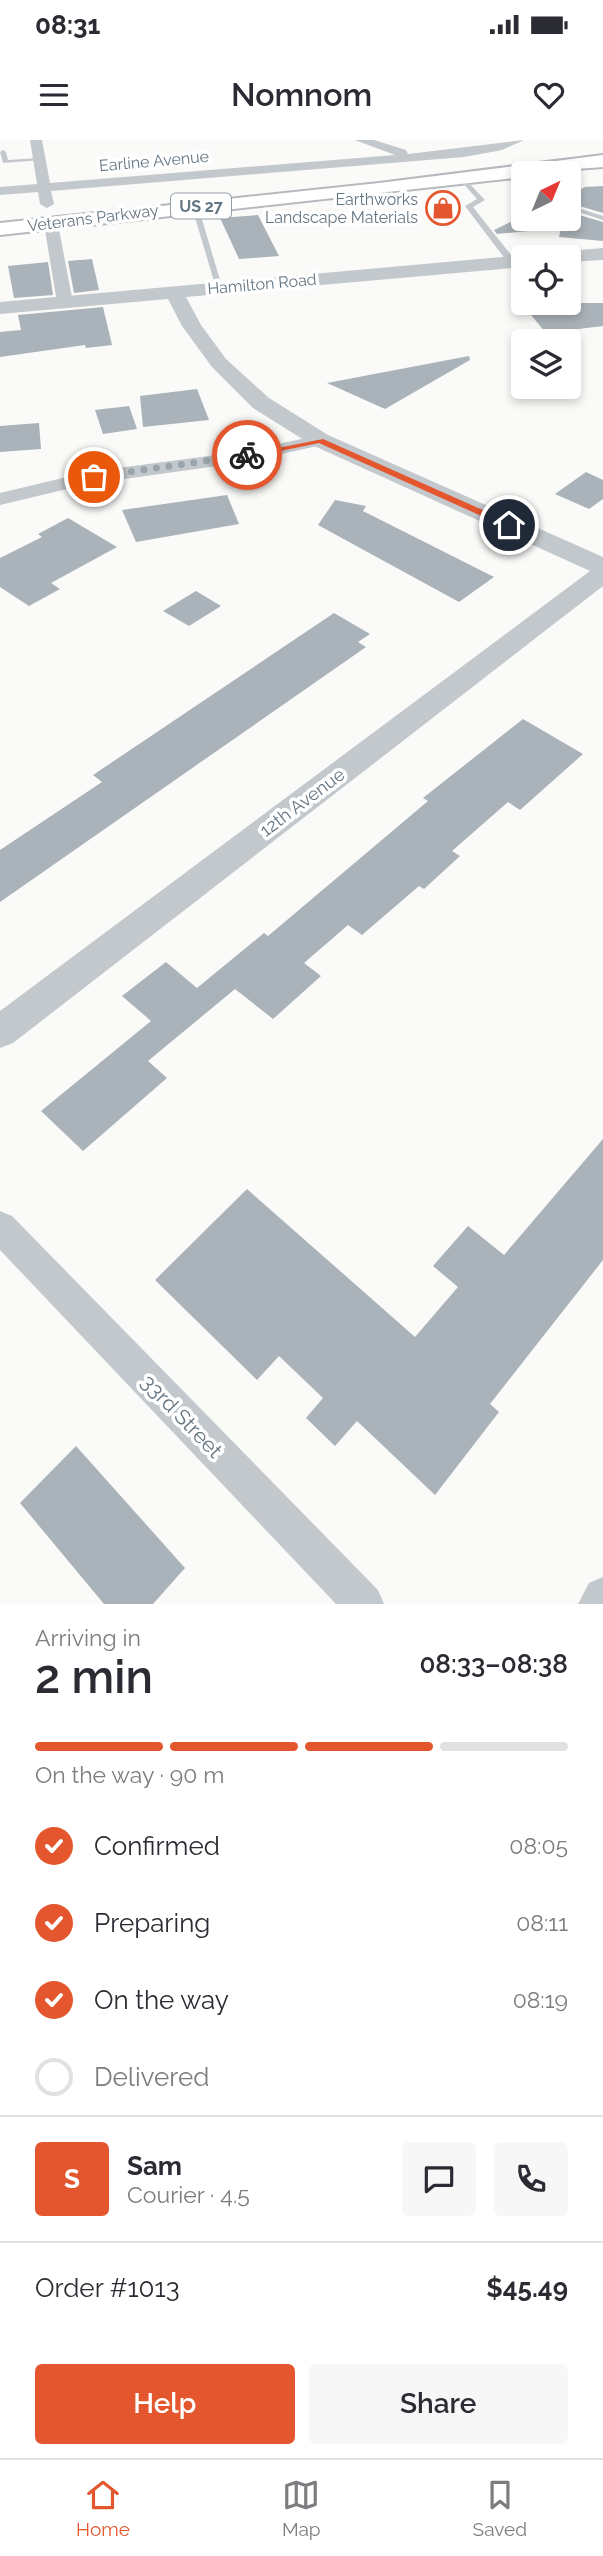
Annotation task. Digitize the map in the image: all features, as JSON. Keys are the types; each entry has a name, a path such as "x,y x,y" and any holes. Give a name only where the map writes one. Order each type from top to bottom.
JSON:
{"main road":[{"name":"Veterans Parkway","path":"0,211 456,164 603,145"},
{"name":"Veterans Parkway","path":"0,229 47,206 194,206 462,179 603,161"}],"street":[{"path":"36,140 65,303"},
{"path":"360,140 415,157"},
{"name":"Earline Avenue","path":"0,191 47,206 498,148 518,140"},
{"path":"581,256 603,254"},
{"name":"Hamilton Road","path":"0,308 511,263"},
{"path":"174,292 192,326 219,363 261,403 320,440 603,567"},
{"path":"0,499 39,486 192,461 236,458 320,440"},
{"name":"12th Avenue","path":"0,1032 603,573"},
{"name":"33rd Street","path":"0,1227 352,1600"},
{"path":"598,1604 603,1597"}],"lane":[{"path":"3,152 5,162 39,160"},
{"path":"462,179 481,200 469,206 511,255"},
{"path":"194,206 220,288"},
{"path":"581,211 603,218"}],"building":[{"path":"603,186 603,213 581,207 581,189"},
{"path":"258,215 279,256 239,259 220,218"},
{"path":"581,216 603,222 603,241 559,237 560,231 581,231"},
{"path":"511,222 511,231 529,231 497,234 494,230"},
{"path":"92,259 99,290 74,293 68,261"},
{"path":"48,262 53,295 14,298 8,266"},
{"path":"581,303 603,303 603,326 543,329 531,315 581,315"},
{"path":"103,307 112,345 86,348 85,345 0,357 0,332 21,330 18,315"},
{"path":"469,356 470,360 385,409 327,383"},
{"path":"197,389 209,420 143,427 140,396"},
{"path":"129,406 137,429 103,434 95,410"},
{"path":"39,423 41,449 0,452 0,426"},
{"path":"586,472 603,480 603,499 589,509 555,494"},
{"path":"227,495 239,524 136,542 122,510"},
{"path":"335,500 366,506 363,511 494,577 459,602 318,525"},
{"path":"68,518 117,547 51,583 60,589 29,606 0,587 0,558 42,537 38,534"},
{"path":"196,591 221,606 189,626 163,611"},
{"path":"334,613 370,634 358,642 366,647 0,902 0,850 102,782 93,775"},
{"path":"523,719 583,754 520,810 508,802 452,851 460,856 424,889 419,886 362,935 348,925 304,963 321,976 273,1019 235,989 148,1061 167,1078 83,1151 41,1111 151,1021 122,996 166,962 197,988 264,933 268,936 428,801 423,798"},
{"path":"603,1139 603,1260 490,1404 499,1412 435,1495 357,1421 335,1446 306,1418 323,1398 279,1356 257,1380 155,1280 247,1189 415,1337 458,1287 433,1266 468,1226 504,1255"},
{"path":"76,1446 185,1568 153,1604 104,1604 20,1503"}],"way so far":[{"path":"94,477 247,455"}],"place":[{"name":"Earthworks Landscape Materials","path":"443,208"}],"route":[{"path":"247,455 320,440 509,525"}]}
